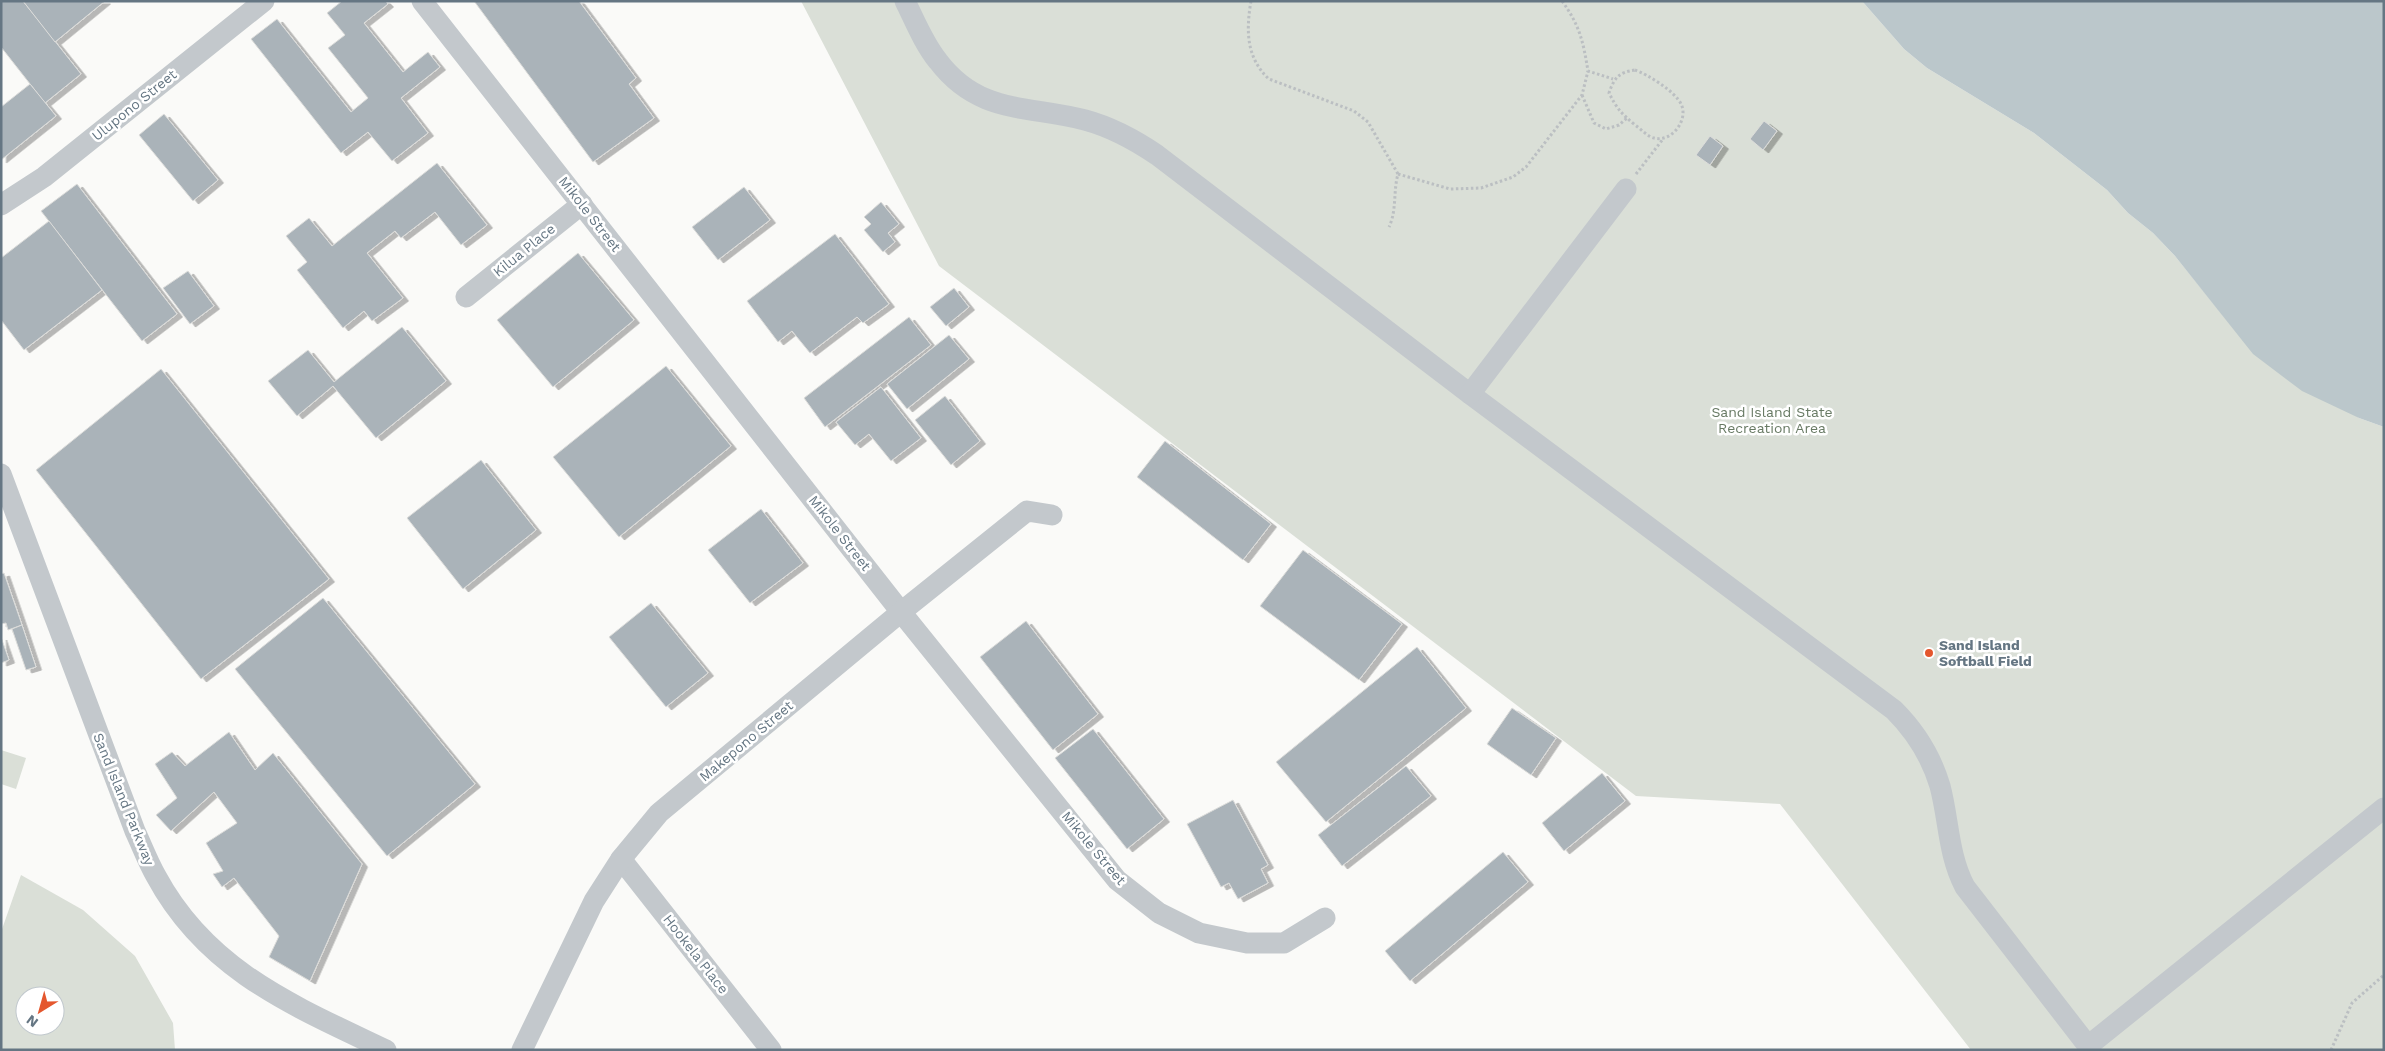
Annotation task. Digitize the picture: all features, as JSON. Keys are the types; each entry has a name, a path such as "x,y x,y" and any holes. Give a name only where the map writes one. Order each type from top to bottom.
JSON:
{"street":[{"name":"Ulupono Street","path":"1,204 44,177 264,1"},
{"name":"Mikole Street","path":"422,1 901,612 1116,880 1159,913 1199,933 1247,943 1284,943 1325,918"},
{"path":"905,1 929,49 938,62 960,83 986,100 1002,105 1086,120 1116,131 1141,144 1228,208 1470,394 1880,699 1907,723 1935,770 1940,787 1952,858 1965,887 2088,1046 2384,808"},
{"path":"1470,394 1626,189"},
{"name":"Kilua Place","path":"466,297 582,204"},
{"name":"Sand Island Parkway","path":"1,474 134,831 156,877 190,925 219,956 252,981 303,1010 386,1050"},
{"name":"Makepono Street","path":"522,1050 594,901 621,859 659,813 901,612 1027,511 1052,515"},
{"name":"Hookela Place","path":"621,859 772,1050"}],"path":[{"path":"1251,1 1246,26 1249,47 1258,69 1269,80 1354,110 1368,122 1398,174 1450,189 1482,188 1514,177 1526,168 1582,95 1588,72 1584,44 1576,20 1562,1"},
{"path":"1626,189 1663,139 1672,135 1679,126 1684,110 1680,101 1647,74 1636,70 1624,71 1613,80 1609,93 1617,110 1653,138 1663,139"},
{"path":"1588,72 1613,80"},
{"path":"1582,95 1587,111 1594,123 1606,129 1619,125 1627,118"},
{"path":"1390,227 1394,217 1395,184 1398,174"},
{"path":"2332,1050 2352,1003 2384,975"}],"green space":[{"name":"Sand Island State Recreation Area","path":"801,1 1862,1 1904,49 1927,68 2034,133 2107,190 2128,213 2153,233 2175,256 2234,329 2359,418 2384,427 2384,1050 1971,1050 1780,804 1636,796 939,266"},
{"path":"1,750 26,758 16,789 1,784"},
{"path":"21,875 83,910 135,956 173,1023 175,1050 1,1050 1,932"}],"shaded area":[{"path":"1862,1 2384,1 2384,427 2359,418 2302,391 2253,354 2175,256 2153,233 2128,213 2107,190 2034,133 1927,68 1904,49"}],"building":[{"path":"1,1 23,1 81,74 45,103 1,47"},
{"path":"23,1 105,1 55,42"},
{"path":"342,1 385,1 388,4 364,23 403,72 428,52 440,67 401,98 428,133 392,161 368,132 341,153 251,39 277,19 351,112 368,98 328,48 345,35 327,13"},
{"path":"474,1 579,1 636,78 629,84 654,118 593,162"},
{"path":"30,84 56,116 1,160 1,107"},
{"path":"164,114 218,180 193,201 139,135"},
{"path":"1764,121 1777,131 1763,150 1750,139"},
{"path":"1710,136 1723,146 1710,165 1696,155"},
{"path":"437,163 487,225 461,245 435,212 401,238 395,231 367,253 403,298 372,321 364,311 343,328 297,270 307,262 286,236 309,218 332,246"},
{"path":"77,184 177,314 142,341 41,211"},
{"path":"744,187 770,220 718,260 692,227"},
{"path":"881,202 899,224 888,233 895,242 883,252 864,230 871,224 864,217"},
{"path":"49,221 102,290 24,350 1,320 1,258"},
{"path":"835,234 889,304 863,323 857,317 810,353 792,331 778,342 747,301"},
{"path":"578,253 634,320 553,387 497,320"},
{"path":"188,271 214,306 190,324 163,288"},
{"path":"954,288 969,307 946,326 930,307"},
{"path":"909,317 931,345 825,427 804,398"},
{"path":"402,327 446,381 376,438 333,386 297,416 268,381 308,350 334,382"},
{"path":"949,335 969,359 907,409 887,384"},
{"path":"666,366 731,446 619,537 553,457"},
{"path":"161,369 329,579 201,679 36,470"},
{"path":"881,387 921,438 891,461 869,434 855,445 836,422"},
{"path":"945,396 980,441 951,465 915,420"},
{"path":"1165,441 1271,524 1243,560 1137,477"},
{"path":"481,460 536,530 463,589 407,518"},
{"path":"761,509 803,563 750,603 708,550"},
{"path":"1303,550 1402,624 1359,680 1260,606"},
{"path":"4,573 22,625 8,630 6,623 1,624 1,574"},
{"path":"323,598 475,784 387,856 235,669"},
{"path":"651,603 708,673 666,707 609,637"},
{"path":"1026,621 1098,714 1053,750 980,657"},
{"path":"22,625 36,667 26,670 12,629"},
{"path":"1,637 9,660 1,663"},
{"path":"1417,647 1466,708 1326,822 1276,762"},
{"path":"1512,708 1556,738 1531,775 1487,744"},
{"path":"1093,729 1164,819 1127,849 1055,758"},
{"path":"229,732 255,770 273,753 362,864 310,981 269,957 279,936 234,878 222,887 213,874 223,871 206,843 237,823 214,792 171,831 156,815 177,798 155,764 172,752 185,766"},
{"path":"1406,766 1431,796 1342,866 1318,835"},
{"path":"1602,773 1625,801 1564,851 1542,823"},
{"path":"1233,800 1268,865 1261,869 1268,883 1238,899 1229,883 1221,887 1187,824"},
{"path":"1503,852 1528,882 1410,981 1385,951"}],"place":[{"name":"Sand Island Softball Field","path":"1929,653"}]}
